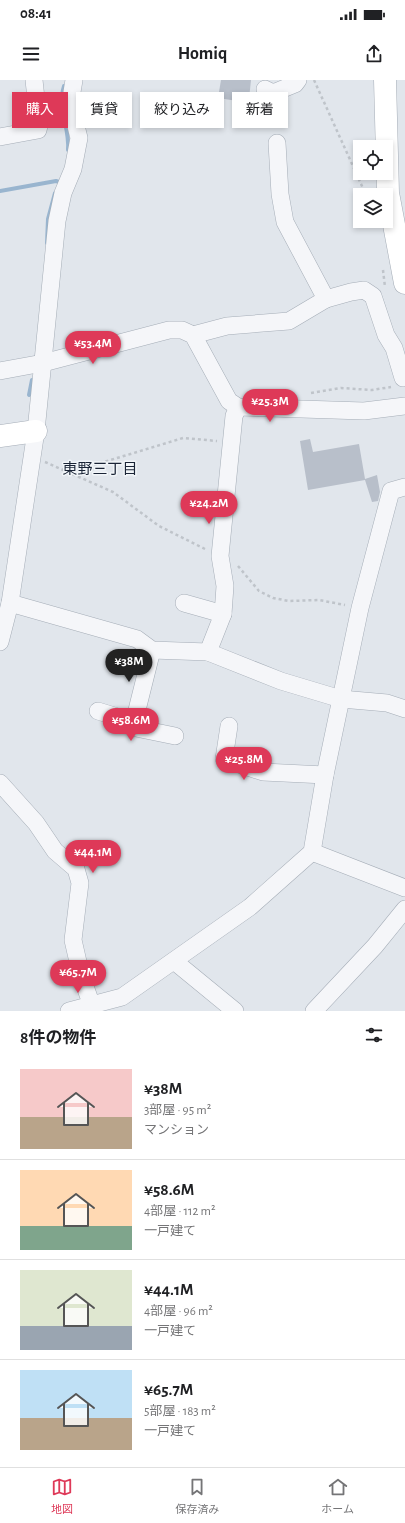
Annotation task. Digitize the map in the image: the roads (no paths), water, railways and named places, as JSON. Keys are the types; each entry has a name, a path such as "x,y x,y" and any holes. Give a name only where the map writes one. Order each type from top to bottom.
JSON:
{"street":[{"path":"0,137 38,130 39,126 34,80"},
{"path":"0,642 10,603 36,431 57,221 63,193 73,169 78,138 72,110 74,80"},
{"path":"265,88 273,93 295,84 298,80"},
{"path":"385,80 388,194 395,286"},
{"path":"277,143 280,194 285,222 326,299"},
{"path":"193,335 227,326 288,321 326,299 364,290 373,296 386,335 394,348"},
{"path":"391,327 394,348 403,378"},
{"path":"0,371 43,363 169,330 182,330 193,335 229,402 238,407 364,411 405,406"},
{"path":"208,652 223,614 225,586 220,556 234,416 238,407"},
{"path":"0,436 36,431"},
{"path":"69,1011 122,997 250,907 312,852 325,775 360,608 391,491 405,487"},
{"path":"10,603 137,639 152,650 208,652 281,681 341,700 387,704 405,708"},
{"path":"184,603 223,614"},
{"path":"152,650 134,722 136,728 175,736"},
{"path":"98,711 134,722"},
{"path":"229,726 224,759 263,772 325,775"},
{"path":"0,783 36,823 56,851 76,869 80,883 73,940 92,1006"},
{"path":"312,852 405,888"},
{"path":"314,1011 375,946 405,909"},
{"path":"174,961 235,1011"}],"waterway":[{"path":"64,86 62,102 68,150"},
{"path":"0,191 56,181 59,182"},
{"path":"47,243 48,219 55,193"},
{"path":"29,395 32,380"}],"district":[{"name":"東野三丁目","path":"100,469"}]}
